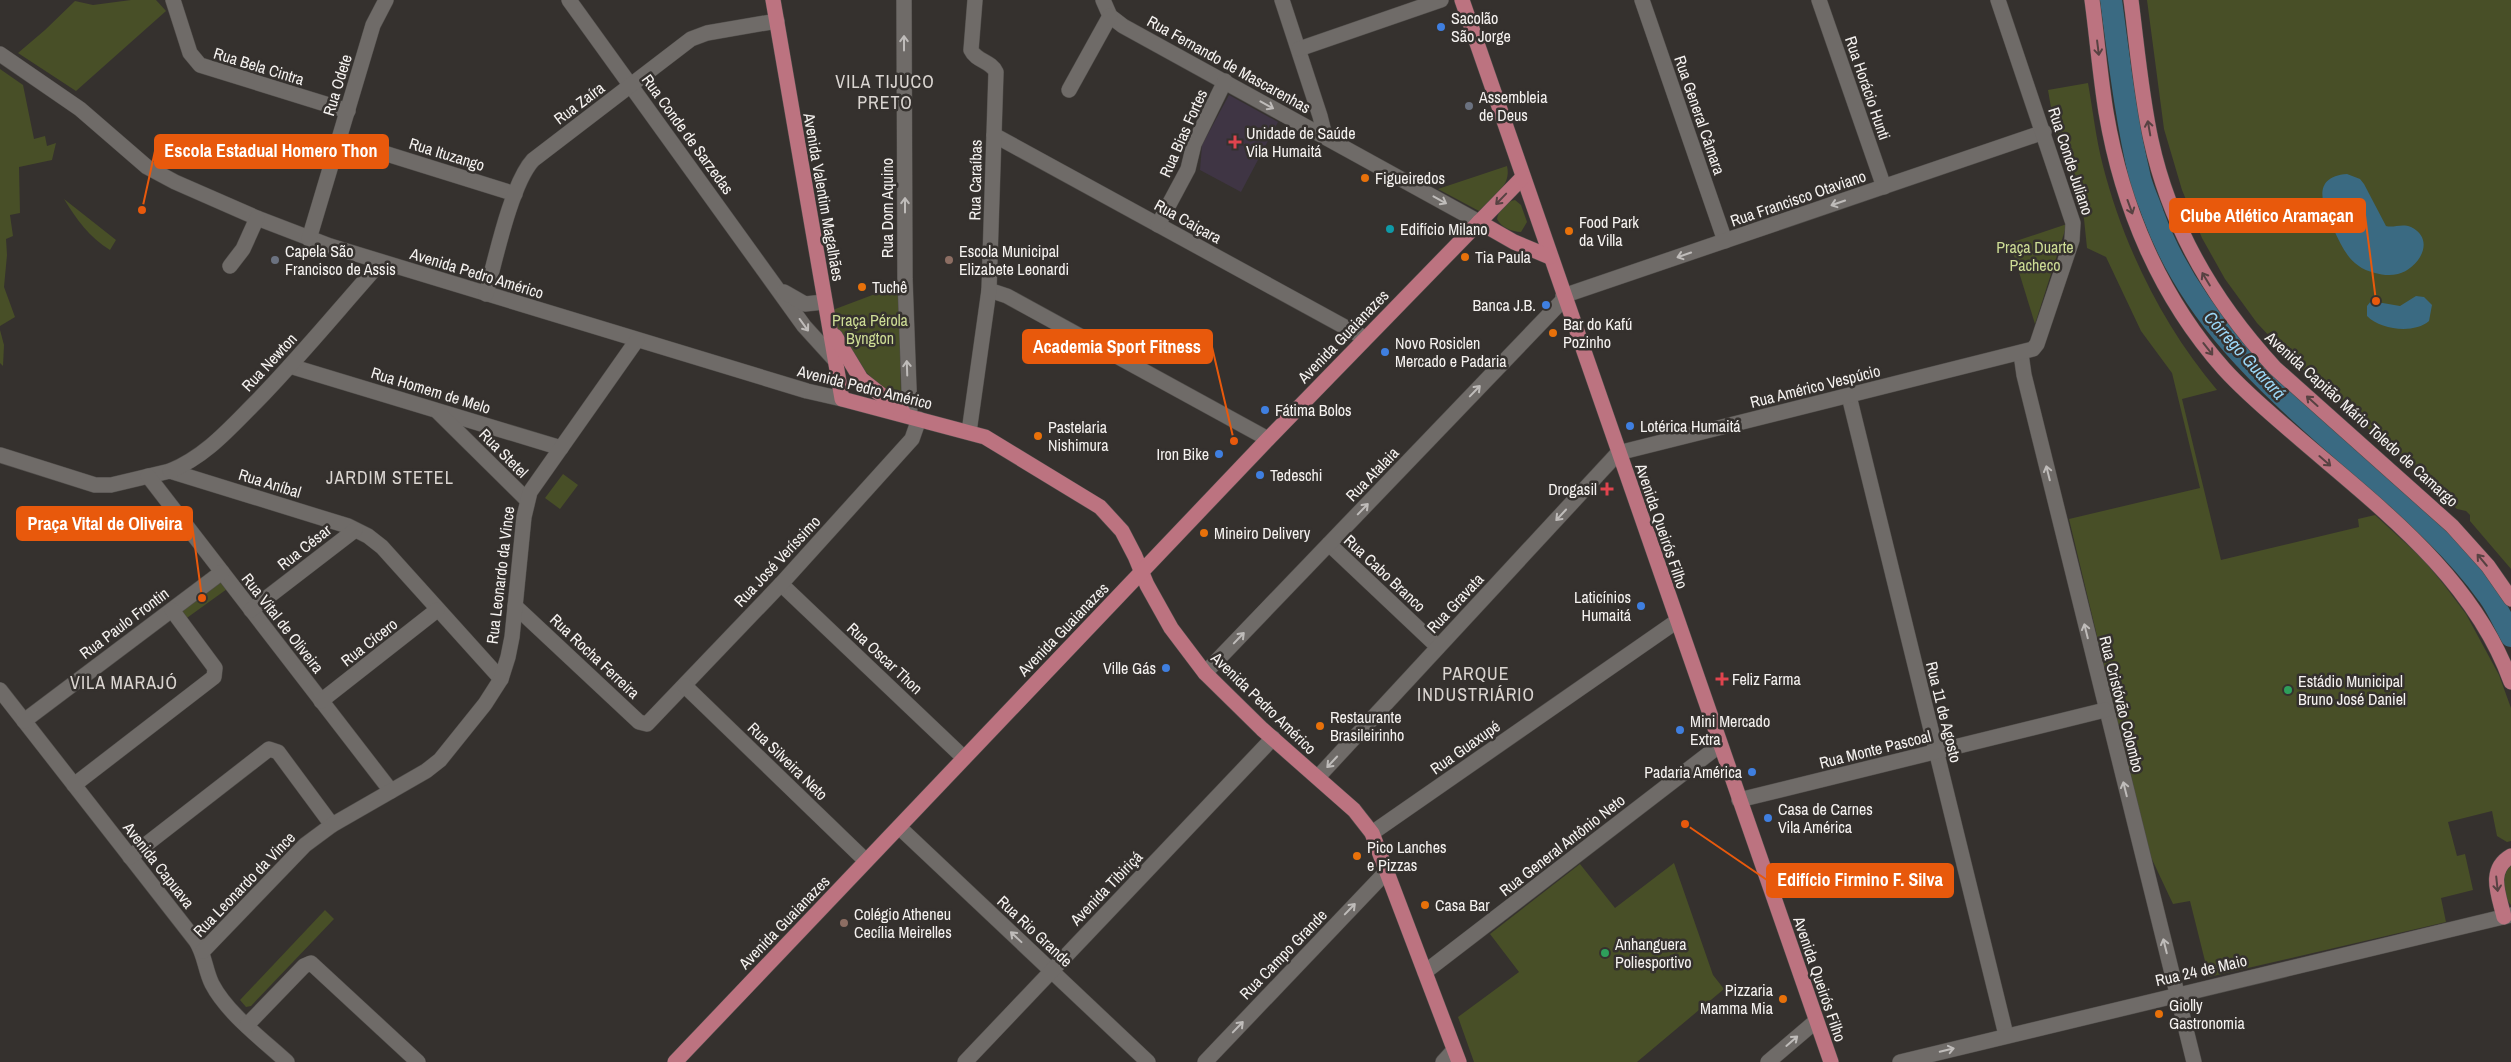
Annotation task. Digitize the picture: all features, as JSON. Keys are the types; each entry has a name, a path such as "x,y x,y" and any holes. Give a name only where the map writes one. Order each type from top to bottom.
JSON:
{"main road":[{"name":"Avenida Valentim Magalhães","path":"773,0 834,359 845,400"},
{"name":"Avenida Queirós Filho","path":"1462,0 1831,1062"},
{"path":"2092,0 2106,112 2117,164 2140,235 2168,291 2205,345 2242,388 2429,554 2453,580 2492,640 2511,682"},
{"name":"Avenida Capitão Mário Toledo de Camargo","path":"2131,0 2144,102 2160,175 2176,219 2205,278 2249,340 2275,368 2452,526 2488,566 2511,599"},
{"name":"Avenida Guaianazes","path":"675,1062 1268,439 1523,177"},
{"path":"1479,222 1514,242 1550,257"},
{"path":"825,308 841,349 861,379 912,417"},
{"path":"845,400 861,379"},
{"name":"Avenida Pedro Américo","path":"845,400 969,432 998,444 1100,507 1122,531 1141,572 1171,628 1205,673 1273,738 1354,810 1372,833 1457,1056"},
{"path":"2507,916 2496,878 2501,864 2511,856"}],"street":[{"name":"Rua Bela Cintra","path":"173,0 190,53 200,65 348,111"},
{"name":"Rua Odete","path":"309,239 373,24 385,0"},
{"name":"Rua Conde de Sarzedas","path":"569,0 814,338 834,359"},
{"name":"Rua Dom Aquino","path":"904,0 905,288 912,417"},
{"name":"Rua Caraíbas","path":"969,432 989,290 996,72 990,65 974,55 971,50 975,0"},
{"path":"1069,90 1110,16 1103,0"},
{"path":"1282,0 1325,136"},
{"path":"1298,49 1441,0"},
{"name":"Rua General Câmara","path":"1642,0 1725,241"},
{"name":"Rua Horácio Hunti","path":"1820,0 1884,187"},
{"name":"Rua Conde Juliano","path":"1998,0 2072,216 2073,235 2037,344 2032,349 2021,354"},
{"name":"Rua Fernando de Mascarenhas","path":"1110,16 1123,26 1479,222"},
{"name":"Rua Zaíra","path":"486,294 515,194 523,173 533,160 691,39 707,33 776,21"},
{"name":"Avenida Pedro Américo","path":"0,54 80,109 147,167 175,182 309,239 637,340 845,400"},
{"name":"Rua Bias Fortes","path":"1158,225 1190,166 1194,144 1225,81"},
{"name":"Rua Francisco Otaviano","path":"1564,297 2044,132"},
{"name":"Rua Caiçara","path":"994,134 1365,338"},
{"name":"Rua Ituzango","path":"339,139 515,194"},
{"path":"230,266 243,249 258,218"},
{"name":"Rua Newton","path":"170,471 189,463 206,451 290,366 381,262"},
{"name":"Rua Conde de Sarzedas","path":"778,288 805,304 825,308"},
{"path":"989,290 1007,296 1268,439"},
{"name":"Rua Atalaia","path":"1205,673 1564,297"},
{"name":"Rua Leonardo da Vince","path":"203,951 305,845 332,825 426,771 440,760 485,704 501,679 512,636 527,500 534,486 560,448 637,340"},
{"name":"Rua Américo Vespúcio","path":"1618,453 2021,354"},
{"name":"Rua Cristóvão Colombo","path":"2021,354 2024,375 2194,1062"},
{"name":"Rua Homem de Melo","path":"290,366 560,448"},
{"name":"Rua 11 de Agosto","path":"1849,396 2006,1035"},
{"name":"Rua Stetel","path":"436,410 527,500"},
{"name":"Rua José Veríssimo","path":"652,722 781,584 912,439 912,417"},
{"name":"Rua Gravata","path":"1318,777 1618,453"},
{"name":"Rua Aníbal","path":"0,455 95,485 111,485 170,471 330,519 355,530 382,547 501,679"},
{"name":"Rua Vital de Oliveira","path":"148,476 391,791"},
{"name":"Rua César","path":"251,610 355,530"},
{"name":"Rua Cabo Branco","path":"1329,544 1438,647"},
{"name":"Rua Paulo Frontin","path":"24,721 222,572"},
{"name":"Rua Oscar Thon","path":"781,584 964,758"},
{"name":"Rua Rocha Ferreira","path":"516,606 640,722 648,724 652,722"},
{"path":"74,785 214,677 216,668 172,610"},
{"name":"Rua Cícero","path":"321,701 437,610"},
{"name":"Rua Guaxupé","path":"1372,833 1677,622"},
{"name":"Rua Silveira Neto","path":"685,686 866,861"},
{"name":"Avenida Capuava","path":"0,690 203,951 212,984 221,997 247,1025 287,1062"},
{"name":"Rua Monte Pascoal","path":"1739,800 2106,710"},
{"name":"Avenida Tibiriçá","path":"965,1062 1273,738"},
{"name":"Rua General Antônio Neto","path":"1425,972 1720,745"},
{"path":"130,857 269,750 278,752 332,825"},
{"name":"Rua Rio Grande","path":"899,827 1148,1062"},
{"name":"Rua Campo Grande","path":"1205,1062 1387,871"},
{"name":"Rua 24 de Maio","path":"1900,1062 2507,916"},
{"path":"247,1025 304,966 312,963 418,1062"},
{"path":"1768,1062 1816,1020"},
{"path":"1443,1062 1457,1056"}],"shaded area":[{"name":"Unidade de Saúde Vila Humaitá","path":"1229,95 1278,122 1241,192 1200,170 1202,145"}],"green space":[{"path":"131,0 156,0 166,11 76,91 18,53 75,1 93,5"},
{"path":"2147,0 2511,0 2511,569 2470,521 2470,515 2466,511 2457,509 2290,358 2257,323 2225,279 2202,238 2182,190 2164,129"},
{"path":"0,69 23,85 34,139 45,136 47,146 56,143 52,160 19,167 20,213 10,215 13,236 6,239 7,255 4,287 15,317 0,326"},
{"name":"Estádio Municipal Bruno José Daniel","path":"2088,83 2103,166 2122,226 2134,256 2179,339 2217,390 2182,399 2221,560 2359,527 2358,519 2375,515 2423,559 2445,586 2466,614 2499,675 2511,708 2511,841 2507,842 2497,836 2492,811 2448,822 2457,856 2465,854 2473,890 2441,898 2446,922 2209,977 2190,901 2173,904 2149,853 2069,519 2200,488 2172,373 2141,331 2106,257 2087,248 2084,219 2055,131 2048,90"},
{"path":"1507,166 1507,180 1504,186 1479,211 1438,189"},
{"path":"64,199 116,240 110,250 84,228"},
{"path":"1515,200 1521,205 1527,222 1521,232 1507,228 1497,219 1503,207"},
{"name":"Praça Duarte Pacheco","path":"2067,224 2035,324 2010,243"},
{"name":"Praça Pérola Byngton","path":"899,285 901,400 876,382 858,362 843,340 830,311"},
{"path":"0,330 4,345 3,366 0,363"},
{"path":"563,474 578,485 560,509 545,498"},
{"path":"217,581 223,583 227,589 184,620 180,607"},
{"name":"Anhanguera Poliesportivo","path":"1674,863 1713,975 1724,989 1637,1062 1474,1062 1458,1017 1519,972 1490,934 1580,864 1615,908"},
{"path":"2511,864 2511,905 2505,895 2503,884"},
{"path":"325,910 334,919 251,1006 246,1007 240,1000"}],"water":[{"path":"2347,174 2360,179 2364,184 2386,226 2404,225 2411,227 2423,239 2422,253 2418,260 2405,271 2389,275 2366,270 2353,262 2344,250 2326,211 2322,194 2328,181 2335,176"},
{"path":"2416,296 2424,297 2432,305 2429,321 2423,325 2415,328 2398,329 2380,325 2367,316 2367,306 2371,301 2400,306"}],"waterway":[{"name":"Córrego Guarará","path":"2111,0 2127,111 2140,178 2169,251 2188,285 2209,316 2259,373 2286,400 2420,520 2456,556 2491,600 2511,636"}],"place":[{"name":"Sacolão São Jorge","path":"1441,27"},
{"name":"Assembleia de Deus","path":"1469,106"},
{"name":"Unidade de Saúde Vila Humaitá","path":"1235,142"},
{"name":"Figueiredos","path":"1365,178"},
{"name":"Escola Estadual Homero Thon","path":"142,210"},
{"name":"Edifício Milano","path":"1390,229"},
{"name":"Food Park da Villa","path":"1569,231"},
{"name":"Tia Paula","path":"1465,257"},
{"name":"Capela São Francisco de Assis","path":"275,260"},
{"name":"Escola Municipal Elizabete Leonardi","path":"949,260"},
{"name":"Tuchê","path":"862,287"},
{"name":"Clube Atlético Aramaçan","path":"2376,301"},
{"name":"Banca J.B.","path":"1546,305"},
{"name":"Bar do Kafú Pozinho","path":"1553,333"},
{"name":"Novo Rosiclen Mercado e Padaria","path":"1385,352"},
{"name":"Fátima Bolos","path":"1265,410"},
{"name":"Lotérica Humaitá","path":"1630,426"},
{"name":"Pastelaria Nishimura","path":"1038,436"},
{"name":"Academia Sport Fitness","path":"1234,441"},
{"name":"Iron Bike","path":"1219,454"},
{"name":"Tedeschi","path":"1260,475"},
{"name":"Drogasil","path":"1607,489"},
{"name":"Mineiro Delivery","path":"1204,533"},
{"name":"Praça Vital de Oliveira","path":"202,598"},
{"name":"Laticínios Humaitá","path":"1641,606"},
{"name":"Ville Gás","path":"1166,668"},
{"name":"Feliz Farma","path":"1722,679"},
{"name":"Estádio Municipal Bruno José Daniel","path":"2288,690"},
{"name":"Restaurante Brasileirinho","path":"1320,726"},
{"name":"Mini Mercado Extra","path":"1680,730"},
{"name":"Padaria América","path":"1752,772"},
{"name":"Casa de Carnes Vila América","path":"1768,818"},
{"name":"Edifício Firmino F. Silva","path":"1685,824"},
{"name":"Pico Lanches e Pizzas","path":"1357,856"},
{"name":"Casa Bar","path":"1425,905"},
{"name":"Colégio Atheneu Cecília Meirelles","path":"844,923"},
{"name":"Anhanguera Poliesportivo","path":"1605,953"},
{"name":"Pizzaria Mamma Mia","path":"1783,999"},
{"name":"Giolly Gastronomia","path":"2159,1014"}],"district":[{"name":"VILA TIJUCO PRETO","path":"885,91"},
{"name":"JARDIM STETEL","path":"390,477"},
{"name":"VILA MARAJÓ","path":"124,682"},
{"name":"PARQUE INDUSTRIÁRIO","path":"1476,683"}]}
